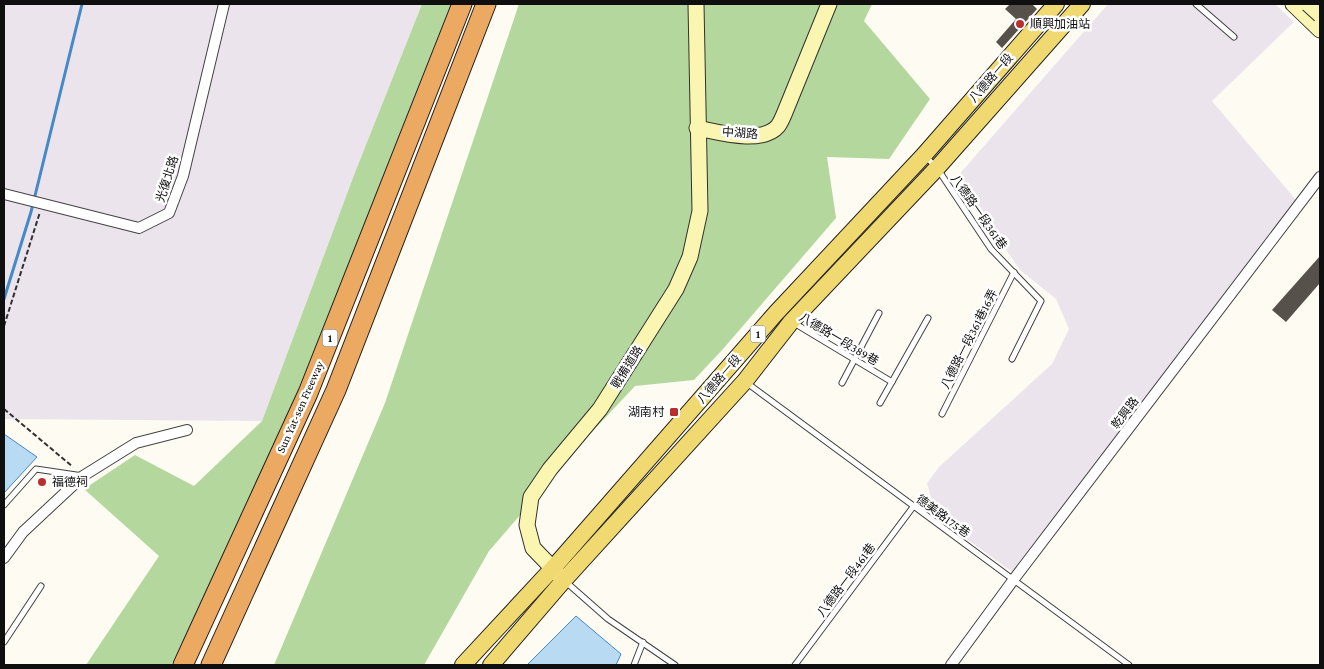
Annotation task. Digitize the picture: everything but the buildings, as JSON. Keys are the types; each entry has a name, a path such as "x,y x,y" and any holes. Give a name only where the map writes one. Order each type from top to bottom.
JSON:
{"highway":[{"name":"Sun Yat-sen Freeway","path":"183,665 308,393 462,4"},
{"name":"Sun Yat-sen Freeway","path":"211,665 336,390 486,4"}],"main road":[{"name":"八德路一段","path":"491,665 559,574 776,313 924,155 1056,4"},
{"name":"八德路一段","path":"463,665 559,574 745,381 791,322 937,168 1082,4"}],"street":[{"name":"光復北路","path":"4,194 139,228 169,214 183,176 224,4"},
{"path":"696,4 697,128"},
{"name":"中湖路","path":"697,128 749,136 764,135 777,127 830,5"},
{"path":"1304,6 1320,15"},
{"path":"1304,6 1320,30"},
{"name":"戰備道路","path":"559,574 533,548 527,525 531,497 550,468 600,409 676,289 690,256 700,211 697,128"},
{"name":"乾興路","path":"951,665 1014,579 1320,177"},
{"path":"4,558 23,532 83,476 136,443 187,430"}],"lane":[{"path":"1196,4 1234,37"},
{"name":"八德路一段361巷","path":"924,155 937,168 991,249 1041,300 1012,359"},
{"name":"八德路一段361巷16弄","path":"942,414 1014,272"},
{"name":"八德路一段389巷","path":"776,313 892,382"},
{"path":"842,383 879,313"},
{"path":"880,403 928,318"},
{"name":"德美路175巷","path":"745,381 913,507 1130,665"},
{"path":"4,505 36,469 83,476"},
{"name":"八德路一段461巷","path":"795,665 913,507"},
{"path":"559,574 608,619 675,665"},
{"path":"4,642 41,586"},
{"path":"634,665 643,642"}],"path":[{"path":"4,326 42,205"},
{"path":"4,409 83,476"}],"shaded area":[{"path":"4,4 422,4 354,175 262,421 4,419"},
{"path":"1108,4 1275,4 1294,22 1212,101 1296,200 1015,574 927,510 932,502 927,483 939,467 1052,364 1069,329 1056,299 1020,270 956,178"}],"green space":[{"path":"422,4 452,4 282,435 171,665 86,665 159,556 84,489 135,455 194,486 262,421 354,175"},
{"path":"519,4 872,4 864,21 930,99 889,159 827,157 836,218 694,380 635,386 591,433 489,551 424,665 274,665 385,403"}],"water":[{"path":"4,434 37,457 4,493"},
{"path":"576,616 621,654 616,665 527,665"}],"waterway":[{"path":"4,299 31,212 82,4"}],"place":[{"name":"順興加油站","path":"1020,24"},
{"name":"湖南村","path":"674,412"},
{"name":"福德祠","path":"42,482"}]}
